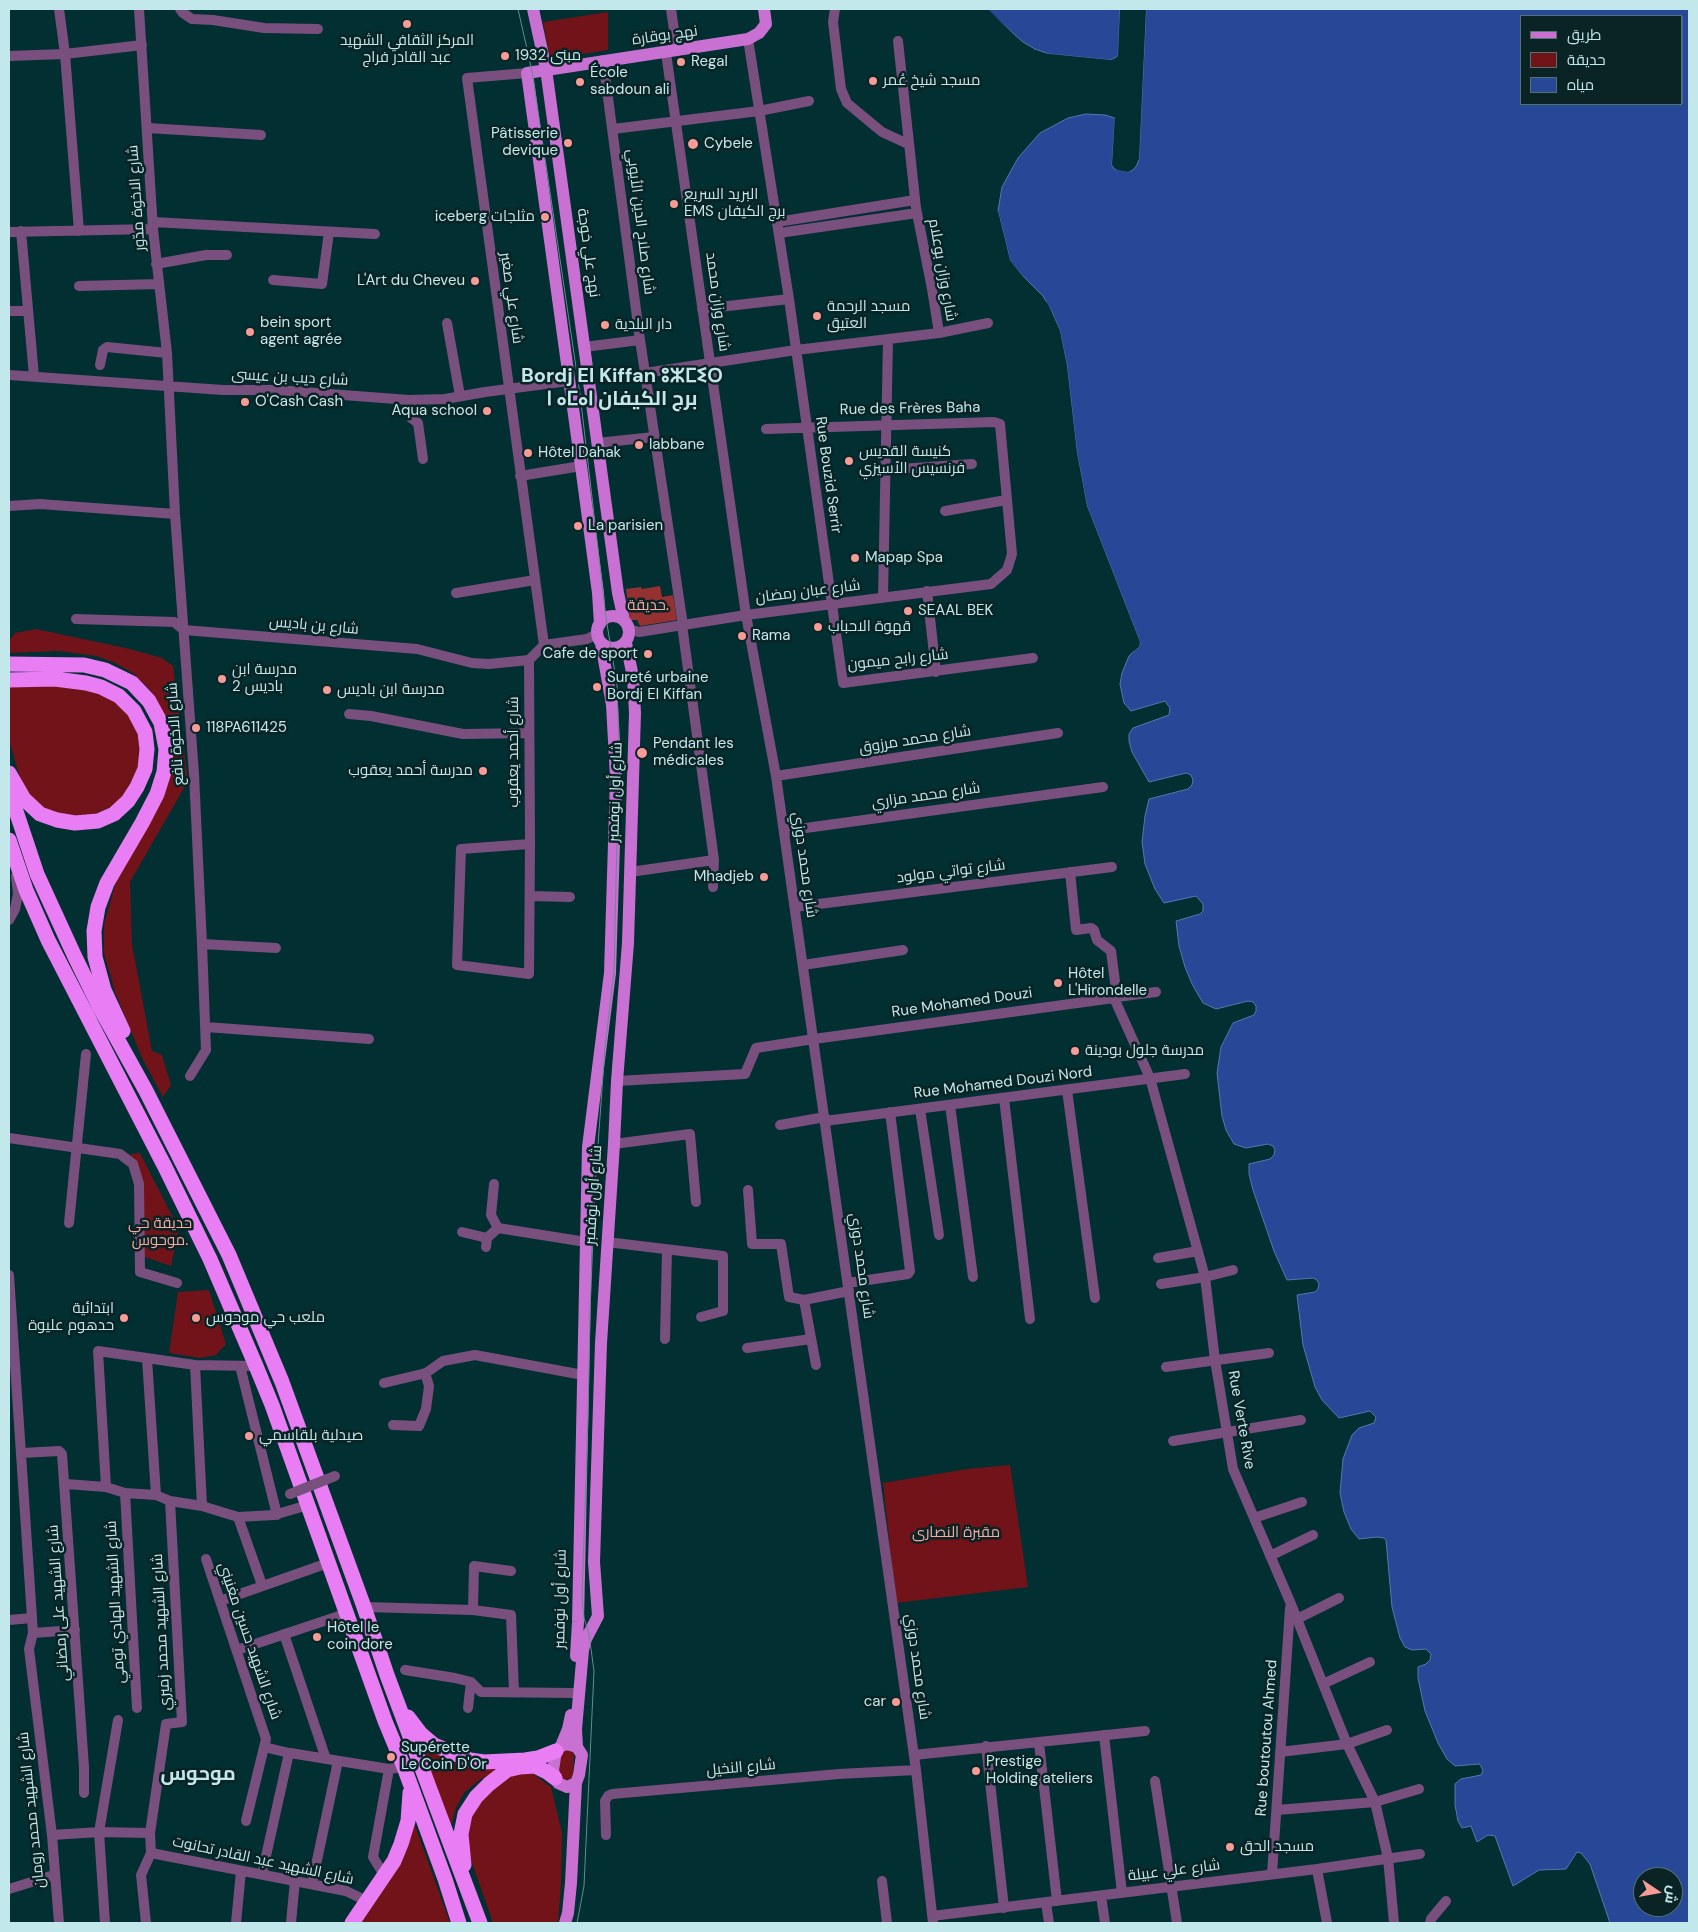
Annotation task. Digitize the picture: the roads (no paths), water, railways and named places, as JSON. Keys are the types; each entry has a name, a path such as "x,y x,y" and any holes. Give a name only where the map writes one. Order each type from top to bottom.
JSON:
{"highway":[{"path":"9,664 84,666 105,670 132,683 149,702 161,723 166,749 164,772 157,794 107,882 98,907 94,930 95,957 104,990 131,1049 146,1091"},
{"path":"9,680 70,680 101,687 118,696 134,711 145,732 148,750 145,769 128,801 114,814 98,821 75,823 57,820 40,814 24,799 9,773"},
{"path":"9,790 38,874 50,901 99,1006 146,1091 236,1273 282,1382 387,1675 480,1923"},
{"path":"9,840 26,890 48,940 165,1167 210,1259 256,1366 385,1721 397,1768 410,1787 459,1923"},
{"path":"12,869 26,890"},
{"path":"387,1675 411,1723 434,1745 461,1757 484,1762 525,1760 538,1758 559,1749"},
{"path":"466,1886 461,1834 464,1814 476,1796 507,1770 520,1766 534,1766 548,1772 557,1781"},
{"path":"352,1923 384,1875 401,1844 408,1821 410,1787"}],"main road":[{"name":"نهج علي خوجة","path":"533,9 546,68 618,593 627,625"},
{"path":"748,39 759,33 766,24 764,9"},
{"name":"نهج بوقارة","path":"527,72 603,60 672,52 748,39"},
{"path":"527,72 598,593 599,634 610,648 615,649 621,647 629,639 627,625 612,616 606,618 599,634"},
{"name":"شارع أول نوفمبر","path":"559,1749 568,1729 573,1693 578,1622 588,1147 610,973 615,786 612,705 599,634"},
{"name":"شارع أول نوفمبر","path":"577,1747 576,1729 583,1650 586,1639 598,1616 594,1562 601,1343 617,1081 628,943 635,713 633,677 626,643"},
{"path":"565,1923 571,1883 576,1783 582,1754 577,1747 567,1744 559,1749 554,1763 557,1781 573,1824"},
{"path":"557,1781 567,1787 576,1783"}],"street":[{"path":"59,9 65,54 79,231"},
{"name":"شارع الاخوة مدّور","path":"139,9 156,264 169,385"},
{"path":"180,9 192,19 213,20 264,28 318,29"},
{"name":"شارع وزان محمد","path":"671,9 676,122 746,615"},
{"path":"835,9 833,22 841,88 847,103 882,132 908,144"},
{"name":"Rue Bouzid Serrir","path":"748,39 789,299 831,604"},
{"name":"شارع وزان بوعلام","path":"898,41 915,200 939,333"},
{"path":"9,56 65,54 142,45"},
{"name":"شارع صلاح الدين الأيوبي","path":"603,60 640,340 683,625 714,860 713,886"},
{"name":"شارع علي صغير","path":"527,72 467,78 544,645"},
{"path":"613,129 759,111 810,101"},
{"path":"148,128 261,135"},
{"name":"شارع وزان بوعلام","path":"777,222 915,200"},
{"name":"شارع وزان بوعلام","path":"779,233 917,213"},
{"path":"9,232 79,231 153,226 375,234"},
{"path":"20,231 34,376"},
{"path":"273,280 322,284 329,232"},
{"path":"156,264 206,255 227,255"},
{"path":"79,286 158,284"},
{"path":"702,309 789,299"},
{"path":"9,311 28,311"},
{"path":"645,373 796,350 939,333 988,322"},
{"path":"447,323 460,396"},
{"path":"883,598 888,339"},
{"path":"584,347 640,340"},
{"path":"100,365 103,350 107,347 167,353"},
{"name":"شارع ديب بن عيسى","path":"9,375 223,390 285,391 409,400 445,399 568,381"},
{"name":"شارع الاخوة نافع","path":"169,385 206,1027 206,1050 190,1076"},
{"path":"409,400 411,418 418,423 423,459"},
{"name":"Rue des Frères Baha","path":"766,429 994,422 1000,424 1006,500"},
{"path":"597,443 654,437"},
{"path":"885,470 972,464"},
{"path":"520,476 581,466"},
{"path":"945,511 1006,500"},
{"name":"شارع عبان رمضان","path":"627,625 639,632 746,615 991,584 1007,570 1012,554 1006,500"},
{"path":"9,506 40,504 175,514"},
{"path":"456,593 535,580"},
{"path":"928,591 936,672"},
{"name":"شارع رابح ميمون","path":"831,604 843,683 1033,658"},
{"name":"شارع محمد دوزي","path":"746,615 776,776 814,1039 914,1755 933,1920"},
{"name":"شارع بن باديس","path":"76,619 174,622 184,630 417,649 472,663 489,664 529,660"},
{"path":"529,660 544,645 587,639 599,634"},
{"name":"شارع أحمد يعقوب","path":"529,660 530,844 529,974 457,965 461,849 530,844"},
{"path":"349,714 371,716 463,734 529,733"},
{"name":"شارع محمد مرزوق","path":"776,776 1058,733"},
{"name":"شارع محمد مزاري","path":"784,831 1103,788"},
{"path":"630,872 714,860"},
{"name":"شارع تواتي مولود","path":"795,907 1112,867"},
{"path":"9,920 15,909 18,894 12,869"},
{"name":"Rue Verte Rive","path":"1070,872 1076,930 1091,928 1094,930 1097,940 1110,951 1116,998 1150,1078 1205,1277 1215,1360 1233,1469 1291,1604 1347,1744 1375,1802 1388,1858 1394,1923"},
{"path":"530,896 570,897"},
{"path":"202,944 276,948"},
{"path":"803,966 903,950"},
{"name":"Rue Mohamed Douzi","path":"617,1081 745,1074 756,1048 1156,992"},
{"path":"206,1027 369,1038"},
{"path":"69,1223 86,1054"},
{"name":"Rue Mohamed Douzi Nord","path":"780,1124 920,1109 1184,1074"},
{"path":"1067,1090 1095,1298"},
{"path":"1004,1098 1030,1319"},
{"path":"950,1105 973,1277"},
{"path":"920,1109 939,1235"},
{"path":"748,1190 752,1244 781,1244 789,1297 804,1300 848,1287 908,1274 910,1271 890,1112"},
{"path":"614,1144 690,1134 696,1202"},
{"path":"9,1138 120,1154 133,1164 139,1184 140,1272 177,1283"},
{"path":"494,1184 491,1215 498,1228"},
{"path":"498,1228 586,1242"},
{"path":"462,1232 487,1243 498,1228"},
{"path":"607,1242 723,1256 723,1311 702,1317"},
{"path":"665,1339 667,1250"},
{"path":"1158,1258 1198,1252"},
{"path":"1161,1284 1205,1277 1233,1270"},
{"name":"شارع الشهيد محمد رومان","path":"9,1275 33,1633 30,1649 52,1835 59,1923"},
{"path":"804,1300 816,1365"},
{"path":"747,1348 811,1340"},
{"path":"106,1487 98,1351 195,1365 256,1366"},
{"path":"1166,1367 1269,1353"},
{"path":"384,1384 425,1373 444,1361 475,1356 583,1374"},
{"path":"147,1359 156,1495"},
{"path":"195,1365 202,1506"},
{"path":"240,1366 277,1515"},
{"path":"393,1425 418,1426 426,1408 429,1386 425,1373"},
{"path":"1173,1441 1301,1420"},
{"name":"شارع الشهيد على رمضاني","path":"22,1453 61,1452 66,1484 84,1767 84,1793"},
{"path":"290,1494 335,1476"},
{"path":"66,1484 106,1487 125,1493 156,1495 170,1501 202,1506 238,1517 277,1515 308,1505"},
{"name":"شارع الشهيد الهادي تومي","path":"125,1493 137,1708"},
{"name":"شارع الشهيد محمد زميري","path":"146,1923 141,1875 151,1853 150,1833 166,1724 182,1722 170,1501"},
{"path":"1254,1518 1302,1502"},
{"path":"238,1517 262,1585"},
{"path":"1270,1556 1313,1535"},
{"name":"شارع الشهيد حسين مغنيني","path":"206,1559 266,1739 246,1821"},
{"path":"220,1601 328,1562"},
{"path":"473,1610 474,1566 511,1571"},
{"path":"1297,1619 1339,1598"},
{"name":"Rue boutoutou Ahmed","path":"1272,1874 1291,1604"},
{"path":"364,1607 473,1610 511,1615 514,1692"},
{"path":"237,1650 345,1614"},
{"path":"9,1620 32,1618"},
{"path":"33,1633 75,1630"},
{"path":"284,1634 326,1759"},
{"path":"1323,1684 1370,1662"},
{"path":"405,1670 470,1682 481,1692 573,1693"},
{"path":"468,1708 470,1682"},
{"path":"105,1923 99,1832 118,1720"},
{"path":"1280,1752 1347,1744 1387,1730"},
{"path":"914,1755 1144,1731"},
{"path":"1104,1735 1122,1893"},
{"path":"1039,1743 1057,1902"},
{"path":"986,1746 1004,1908"},
{"path":"264,1747 338,1761 397,1768 373,1857 384,1875"},
{"path":"262,1874 290,1753"},
{"path":"312,1884 338,1761"},
{"name":"شارع النخيل","path":"606,1835 606,1801 608,1796 612,1794 839,1774 916,1770"},
{"path":"1155,1781 1177,1923"},
{"path":"1277,1810 1375,1802 1419,1789"},
{"path":"52,1835 99,1832 150,1833"},
{"name":"شارع الشهيد عبد القادر تحانوت","path":"151,1853 346,1891 367,1901"},
{"name":"شارع علي عبيلة","path":"933,1920 1004,1908 1317,1869 1420,1854"},
{"path":"1317,1869 1327,1923"},
{"path":"236,1923 241,1870"},
{"path":"9,1889 54,1875"},
{"path":"292,1923 295,1880"},
{"path":"882,1881 887,1923"},
{"path":"1101,1896 1106,1923"},
{"path":"1430,1923 1431,1919 1446,1901"},
{"path":"1046,1903 1049,1923"}],"water":[{"path":"986,9 1120,9 1118,56 1111,60 1049,54 1023,42"},
{"path":"1146,9 1689,9 1689,1923 1610,1923 1590,1864 1581,1853 1577,1852 1566,1869 1539,1870 1513,1886 1495,1836 1488,1835 1477,1842 1471,1826 1462,1828 1458,1821 1455,1805 1455,1784 1461,1779 1481,1775 1483,1771 1479,1764 1455,1766 1447,1759 1438,1743 1425,1711 1418,1678 1418,1667 1430,1660 1431,1654 1426,1649 1412,1650 1405,1647 1400,1638 1392,1607 1386,1540 1377,1537 1359,1539 1351,1529 1344,1512 1340,1493 1343,1459 1352,1435 1359,1428 1374,1423 1376,1417 1370,1411 1339,1418 1322,1400 1315,1387 1303,1345 1297,1295 1315,1292 1319,1284 1313,1278 1287,1280 1274,1251 1249,1174 1249,1164 1270,1159 1274,1155 1275,1150 1273,1146 1268,1144 1246,1148 1234,1144 1226,1130 1222,1116 1217,1073 1221,1047 1233,1023 1254,1015 1256,1006 1253,1002 1248,1001 1216,1009 1203,1003 1185,967 1179,946 1176,921 1200,914 1203,911 1203,904 1196,896 1164,903 1155,889 1145,864 1142,842 1149,799 1188,789 1192,785 1193,780 1191,775 1186,773 1149,782 1132,752 1129,734 1133,728 1169,715 1170,708 1165,701 1131,711 1124,703 1120,684 1122,673 1129,656 1139,647 1140,642 1087,506 1077,453 1067,366 1060,331 1043,296 1010,260 998,211 1002,187 1018,158 1040,133 1068,118 1086,114 1105,115 1115,118 1112,165 1114,169 1129,172 1134,169 1139,159"}],"tram line":[{"path":"518,9 532,71 580,394 606,618 617,685 619,751 614,972 605,1047 595,1187 582,1598 594,1671 584,1886 577,1923"}],"place":[{"name":"المركز الثقافي الشهيد عبد القادر فراج","path":"407,24"},
{"name":"مبنى 1932","path":"505,56"},
{"name":"Regal","path":"681,62"},
{"name":"مسجد شيخ عُمر","path":"873,81"},
{"name":"École sabdoun ali","path":"580,82"},
{"name":"Pâtisserie devique","path":"568,143"},
{"name":"Cybele","path":"693,144"},
{"name":"البريد السريع EMS برج الكيفان","path":"674,204"},
{"name":"iceberg مثلجات","path":"545,217"},
{"name":"L'Art du Cheveu","path":"475,281"},
{"name":"مسجد الرحمة العتيق","path":"817,316"},
{"name":"دار البلدية","path":"605,325"},
{"name":"bein sport agent agrée","path":"250,332"},
{"name":"O'Cash Cash","path":"245,402"},
{"name":"Aqua school","path":"487,411"},
{"name":"labbane","path":"639,445"},
{"name":"Hôtel Dahak","path":"528,453"},
{"name":"كنيسة القديس فرنسيس الأسيزي","path":"849,461"},
{"name":"La parisien","path":"578,526"},
{"name":"Mapap Spa","path":"855,558"},
{"name":"SEAAL BEK","path":"908,611"},
{"name":"قهوة الاحباب","path":"818,627"},
{"name":"Rama","path":"742,636"},
{"name":"Cafe de sport","path":"648,654"},
{"name":"مدرسة ابن باديس 2","path":"222,679"},
{"name":"Sureté urbaine Bordj El Kiffan","path":"597,687"},
{"name":"مدرسة ابن باديس","path":"327,690"},
{"name":"118PA611425","path":"196,728"},
{"name":"Pendant les médicales","path":"642,753"},
{"name":"مدرسة أحمد يعقوب","path":"483,771"},
{"name":"Mhadjeb","path":"764,877"},
{"name":"Hôtel L'Hirondelle","path":"1058,983"},
{"name":"مدرسة جلول بودينة","path":"1075,1051"},
{"name":"ابتدائية حدهوم عليوة","path":"124,1318"},
{"name":"ملعب حي موحوس","path":"196,1318"},
{"name":"صيدلية بلقاسمي","path":"249,1436"},
{"name":"Hôtel le coin dore","path":"317,1637"},
{"name":"car","path":"896,1702"},
{"name":"Supérette Le Coin D'Or","path":"391,1757"},
{"name":"Prestige Holding ateliers","path":"976,1771"},
{"name":"مسجد الحق","path":"1230,1847"}],"district":[{"name":"Bordj El Kiffan ⵓⵣⵎⵉⵔ ⵏ ⴰⵎⴰⵏ برج الكيفان","path":"622,388"},
{"name":"موحوس","path":"198,1775"}],"park label":[{"name":"حديقة.","path":"648,606"},
{"name":"حديقة حي موحوس.","path":"160,1232"},
{"name":"مقبرة النصارى","path":"956,1533"}]}
